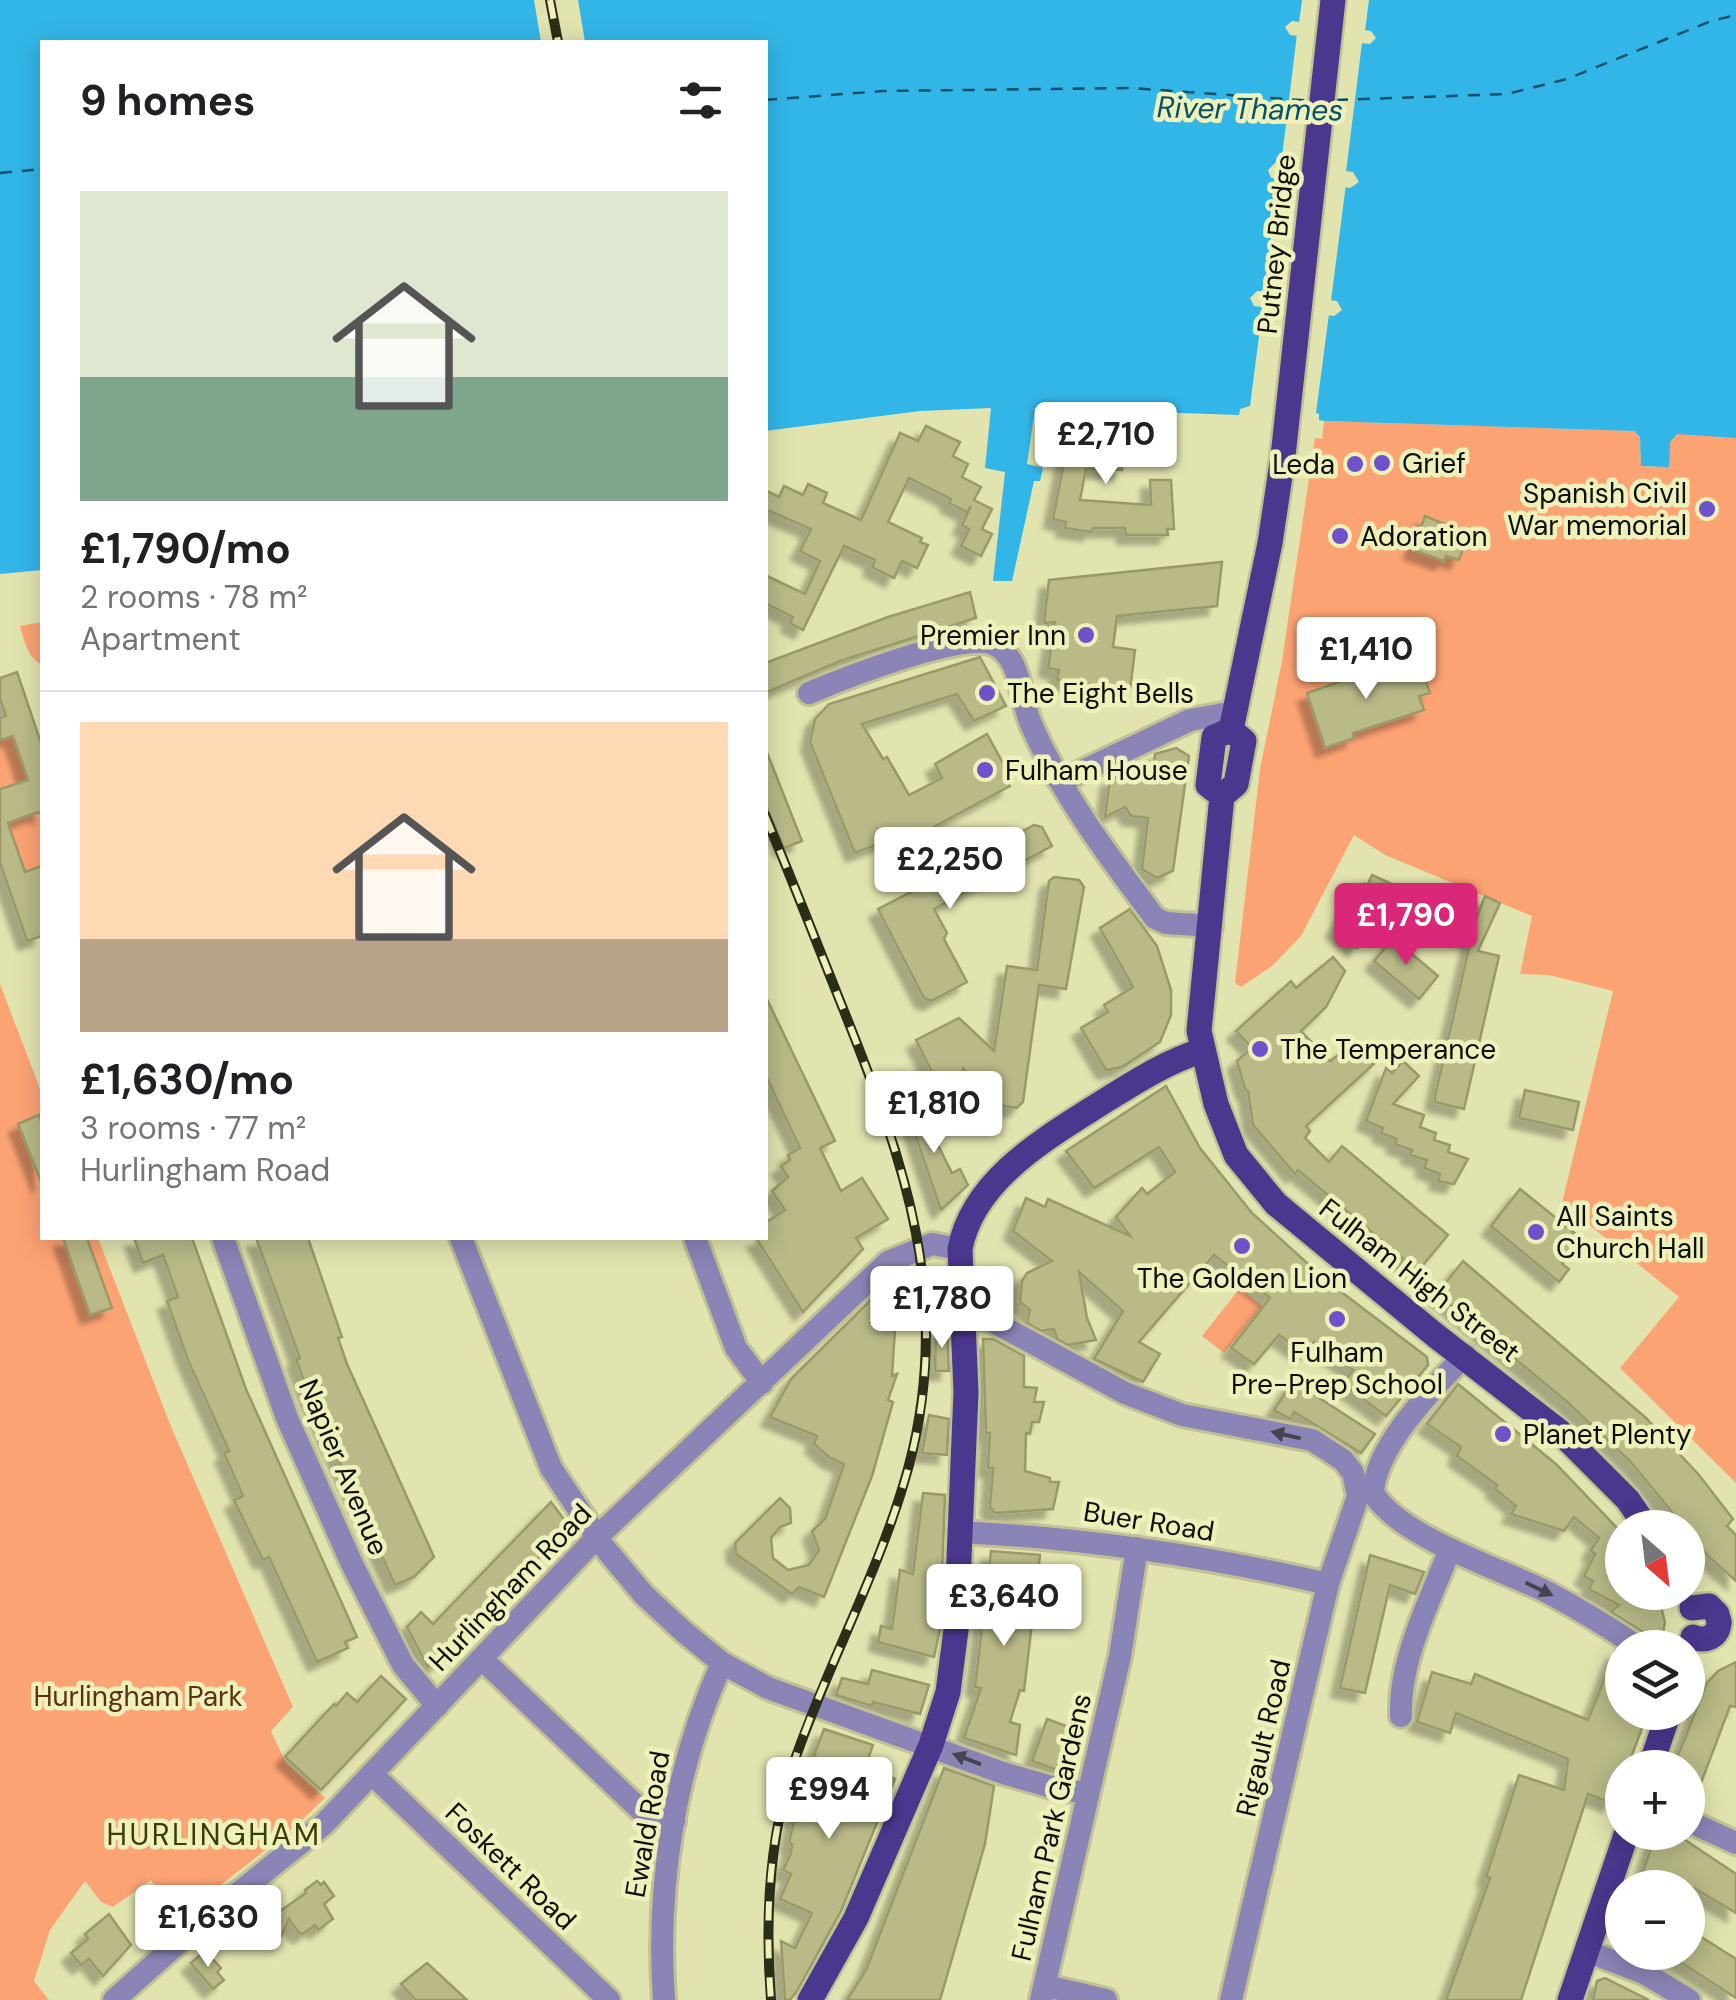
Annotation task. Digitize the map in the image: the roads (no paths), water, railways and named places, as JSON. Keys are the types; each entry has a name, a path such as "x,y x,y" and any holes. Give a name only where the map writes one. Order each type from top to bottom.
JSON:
{"main road":[{"name":"Putney Bridge","path":"1233,721 1270,544 1333,0"},
{"name":"Fulham High Street","path":"1233,721 1214,737 1212,744 1208,785 1222,796 1200,1011 1202,1051 1230,1142 1264,1191 1391,1299 1560,1432 1635,1510"},
{"path":"810,2000 856,1918 931,1745 948,1692 954,1647 966,1392 960,1249 969,1218 1025,1154 1160,1067 1202,1051"},
{"path":"1705,1605 1728,1623 1705,1640"},
{"path":"1570,2000 1621,1850"}],"street":[{"path":"809,692 901,659 976,641 991,643 1010,657 1024,706 1058,779 1156,918 1166,923 1211,926"},
{"path":"1058,779 1070,777 1190,720 1233,721"},
{"name":"Napier Avenue","path":"224,1240 288,1418 352,1564 403,1665 437,1706"},
{"path":"462,1240 550,1468 597,1537 644,1595 722,1663 768,1688 1003,1773 1087,1793"},
{"path":"696,1240 736,1348 762,1384"},
{"name":"Hurlingham Road","path":"114,2000 195,1928 324,1824 597,1537 888,1262 932,1244 960,1249"},
{"path":"963,1314 990,1320 1125,1393 1182,1415 1312,1440 1344,1460 1366,1492 1384,1507 1450,1549 1546,1592 1610,1630"},
{"name":"Rigault Road","path":"1231,2000 1328,1584 1375,1472 1410,1417 1465,1355"},
{"name":"Buer Road","path":"959,1532 1049,1536 1137,1548 1328,1584"},
{"name":"Fulham Park Gardens","path":"1044,1993 1120,1656 1137,1548"},
{"path":"1401,1716 1400,1691 1450,1549"},
{"path":"483,1660 647,1816 674,1821"},
{"name":"Ewald Road","path":"664,2000 660,1939 664,1879 692,1737 722,1663"},
{"name":"Foskett Road","path":"373,1775 608,2000"},
{"path":"1705,1829 1736,1844"},
{"path":"1586,1951 1644,1973 1690,2000"},
{"path":"1044,1993 1106,2000"}],"water":[{"name":"River Thames","path":"0,0 1736,0 1736,438 1677,434 1670,442 1669,467 1641,466 1640,437 1634,431 1319,421 1319,414 1241,409 1239,415 1035,408 1027,464 1043,468 1040,481 1034,481 1012,581 993,581 1005,472 985,468 991,408 920,411 768,431 768,40 40,40 40,570 0,574","holes":["1292,21 1371,31 1376,38 1370,44 1290,35 1285,27","1275,163 1353,172 1359,182 1350,188 1271,178 1268,170","1257,291 1337,301 1342,310 1334,316 1254,306 1250,298"]}],"railway":[{"path":"550,0 558,40"},
{"path":"768,822 866,1067 903,1178 924,1288 926,1345 921,1404 897,1504 806,1730 784,1796 770,1883 771,2000"}],"place":[{"name":"Grief","path":"1382,463"},
{"name":"Leda","path":"1355,464"},
{"name":"Spanish Civil War memorial","path":"1707,509"},
{"name":"Adoration","path":"1340,536"},
{"name":"Premier Inn","path":"1086,635"},
{"name":"The Eight Bells","path":"987,693"},
{"name":"Fulham House","path":"985,770"},
{"name":"The Temperance","path":"1260,1049"},
{"name":"All Saints Church Hall","path":"1536,1232"},
{"name":"The Golden Lion","path":"1242,1246"},
{"name":"Fulham Pre-Prep School","path":"1337,1319"},
{"name":"Planet Plenty","path":"1503,1434"}],"district":[{"name":"HURLINGHAM","path":"214,1835"}],"park label":[{"name":"Hurlingham Park","path":"138,1696"}]}
